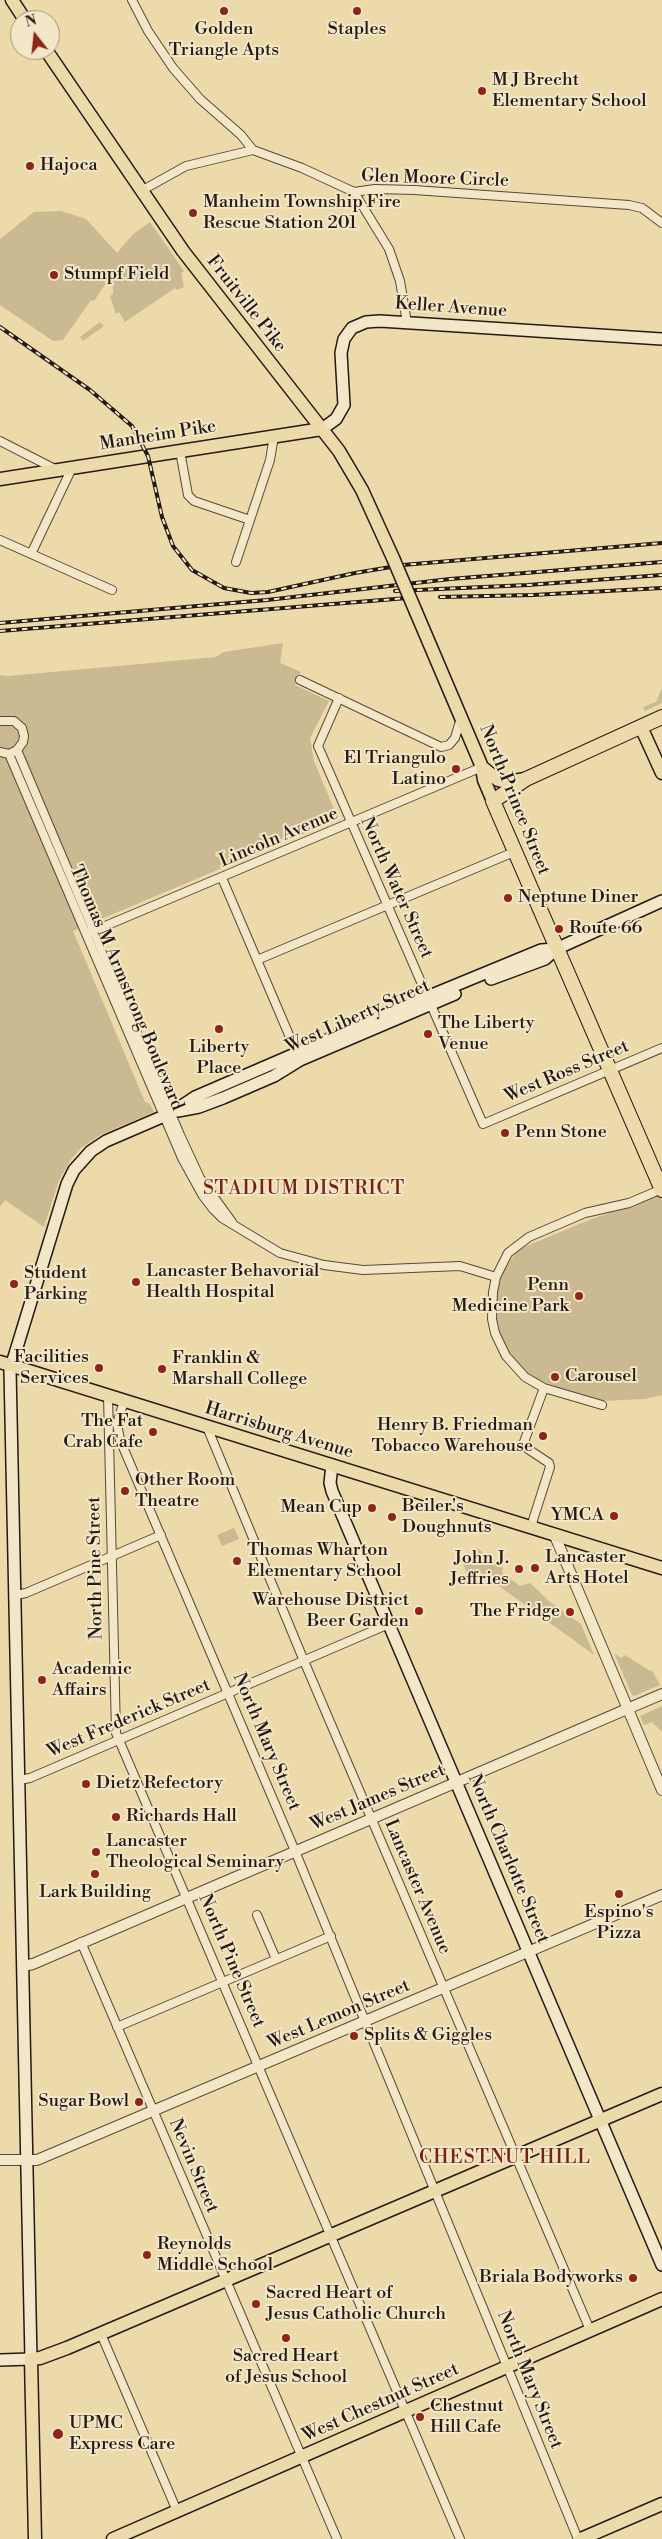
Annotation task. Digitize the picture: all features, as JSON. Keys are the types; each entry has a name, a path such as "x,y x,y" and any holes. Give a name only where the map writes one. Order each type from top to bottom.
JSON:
{"highway":[{"path":"493,801 526,779 662,717"},
{"name":"North Prince Street","path":"493,801 662,1189"}],"main road":[{"name":"Fruitville Pike","path":"53,60 186,256 322,429"},
{"name":"Keller Avenue","path":"322,429 336,419 344,405 341,353 348,333 357,325 371,321 662,339"},
{"name":"Manheim Pike","path":"0,479 322,429"},
{"name":"North Prince Street","path":"322,429 339,451 362,490 482,767 484,780 493,801"},
{"path":"641,727 662,773"},
{"path":"482,767 498,780 506,782 526,779"},
{"name":"West Liberty Street","path":"31,2359 16,1595 6,1364 67,1184 74,1170 92,1151 106,1141 167,1114 195,1098 428,1001 542,950 556,948 662,901"},
{"name":"Harrisburg Avenue","path":"6,1364 662,1568"},
{"name":"North Charlotte Street","path":"332,1465 330,1487 662,2265"},
{"path":"0,2360 40,2358 101,2334 662,2094"},
{"name":"West Chestnut Street","path":"113,2539 662,2299"},
{"path":"31,2359 35,2539"},
{"path":"580,2539 662,2504"}],"street":[{"name":"Glen Moore Circle","path":"132,0 148,31 173,68 200,99 236,130 253,150 302,168 354,192 374,189 414,190 629,205 642,208 662,223"},
{"path":"141,191 186,166 253,150"},
{"path":"354,192 392,256 400,281 407,323"},
{"path":"236,562 270,460 274,436"},
{"path":"0,441 57,470"},
{"path":"180,451 188,495 194,501 250,520"},
{"path":"31,554 72,468"},
{"path":"0,540 112,590"},
{"path":"300,680 442,747 449,745 456,738 461,718"},
{"name":"North Water Street","path":"339,698 318,746 483,1124"},
{"path":"0,722 14,721 22,728 23,742 17,750 9,754 0,752"},
{"name":"Thomas M Armstrong Boulevard","path":"17,750 95,931 167,1114"},
{"name":"Thomas M Armstrong Boulevard","path":"9,754 167,1114 200,1178 232,1222 280,1253 324,1265 363,1270 460,1266 496,1277"},
{"name":"Lincoln Avenue","path":"87,934 352,824 482,767"},
{"path":"257,960 514,852"},
{"path":"222,878 298,1056"},
{"name":"West Ross Street","path":"483,1124 662,1048"},
{"path":"602,1405 544,1388 525,1377 514,1367 500,1345 492,1319 496,1277 508,1253 529,1237 586,1213 629,1203 662,1189"},
{"path":"532,1529 532,1520 550,1468 549,1462 528,1449 524,1442 544,1388"},
{"name":"North Pine Street","path":"108,1396 114,1716 120,1740 460,2539"},
{"name":"North Mary Street","path":"124,1401 117,1424 120,1440 331,1936 580,2539"},
{"name":"Lancaster Avenue","path":"207,1427 304,1661 590,2330"},
{"path":"16,1595 26,1593 161,1535"},
{"path":"555,1536 662,1790"},
{"name":"West Frederick Street","path":"19,1780 33,1777 389,1624"},
{"name":"West James Street","path":"23,1966 33,1964 661,1695"},
{"name":"West Lemon Street","path":"0,2160 37,2160 662,1895"},
{"path":"257,1915 276,1959"},
{"path":"117,2027 331,1936"},
{"name":"Nevin Street","path":"81,1942 337,2539"},
{"path":"101,2334 177,2511"}],"shaded area":[{"name":"Stumpf Field","path":"61,211 86,219 117,253 133,234 150,222 184,271 181,273 184,287 177,290 175,288 125,322 119,312 116,314 110,296 113,294 112,270 94,301 91,300 63,340 53,341 0,305 0,239 34,212"},
{"path":"100,322 104,326 83,341 80,337"},
{"path":"283,643 280,663 301,672 295,685 329,701 310,738 314,761 338,819 73,931 145,1102 150,1104 154,1112 102,1134 81,1148 72,1158 59,1180 44,1227 5,1200 0,1207 0,675 8,676 216,657 224,652"},
{"path":"662,688 662,703 645,711 643,707 656,702"},
{"name":"Penn Medicine Park","path":"660,1196 662,1201 662,1395 644,1399 602,1401 583,1398 529,1376 508,1355 499,1334 495,1314 496,1291 501,1275 514,1255 522,1248 589,1220"},
{"path":"234,1528 239,1539 222,1546 217,1535"},
{"path":"477,1548 503,1568 502,1573 520,1586 530,1583 550,1602 581,1624 594,1655 477,1570 468,1576 461,1558 469,1560"},
{"path":"614,1653 621,1658 625,1655 650,1671 652,1670 660,1685 634,1696 632,1695"},
{"path":"662,1706 662,1732 652,1722 644,1725 640,1716"}],"railway":[{"path":"0,327 90,390 132,426 148,456 162,517 173,546 192,570 224,588 251,593 268,592 355,573 403,565 662,543"},
{"path":"0,623 267,600 450,579 662,562"},
{"path":"395,591 528,585 662,575"},
{"path":"440,597 533,595 662,588"},
{"path":"0,631 407,598"}],"place":[{"name":"Golden Triangle Apts","path":"224,11"},
{"name":"Staples","path":"357,11"},
{"name":"M J Brecht Elementary School","path":"482,91"},
{"name":"Hajoca","path":"30,166"},
{"name":"Manheim Township Fire Rescue Station 201","path":"193,213"},
{"name":"Stumpf Field","path":"54,275"},
{"name":"El Triangulo Latino","path":"456,769"},
{"name":"Neptune Diner","path":"508,898"},
{"name":"Route 66","path":"559,929"},
{"name":"Liberty Place","path":"219,1029"},
{"name":"The Liberty Venue","path":"428,1034"},
{"name":"Penn Stone","path":"505,1133"},
{"name":"Lancaster Behavorial Health Hospital","path":"136,1282"},
{"name":"Student Parking","path":"14,1284"},
{"name":"Penn Medicine Park","path":"579,1296"},
{"name":"Facilities Services","path":"99,1368"},
{"name":"Franklin & Marshall College","path":"162,1369"},
{"name":"Carousel","path":"555,1377"},
{"name":"The Fat Crab Cafe","path":"153,1432"},
{"name":"Henry B. Friedman Tobacco Warehouse","path":"543,1436"},
{"name":"Other Room Theatre","path":"125,1491"},
{"name":"Mean Cup","path":"372,1508"},
{"name":"YMCA","path":"614,1516"},
{"name":"Beiler's Doughnuts","path":"392,1517"},
{"name":"Thomas Wharton Elementary School","path":"237,1561"},
{"name":"Lancaster Arts Hotel","path":"535,1568"},
{"name":"John J. Jeffries","path":"519,1569"},
{"name":"Warehouse District Beer Garden","path":"419,1611"},
{"name":"The Fridge","path":"570,1612"},
{"name":"Academic Affairs","path":"42,1680"},
{"name":"Dietz Refectory","path":"86,1784"},
{"name":"Richards Hall","path":"116,1817"},
{"name":"Lancaster Theological Seminary","path":"96,1852"},
{"name":"Lark Building","path":"95,1874"},
{"name":"Espino's Pizza","path":"619,1894"},
{"name":"Splits & Giggles","path":"354,2036"},
{"name":"Sugar Bowl","path":"139,2102"},
{"name":"Reynolds Middle School","path":"147,2255"},
{"name":"Briala Bodyworks","path":"633,2278"},
{"name":"Sacred Heart of Jesus Catholic Church","path":"256,2304"},
{"name":"Sacred Heart of Jesus School","path":"286,2338"},
{"name":"Chestnut Hill Cafe","path":"420,2417"},
{"name":"UPMC Express Care","path":"58,2434"}],"district":[{"name":"STADIUM DISTRICT","path":"304,1189"},
{"name":"CHESTNUT HILL","path":"505,2158"}]}
